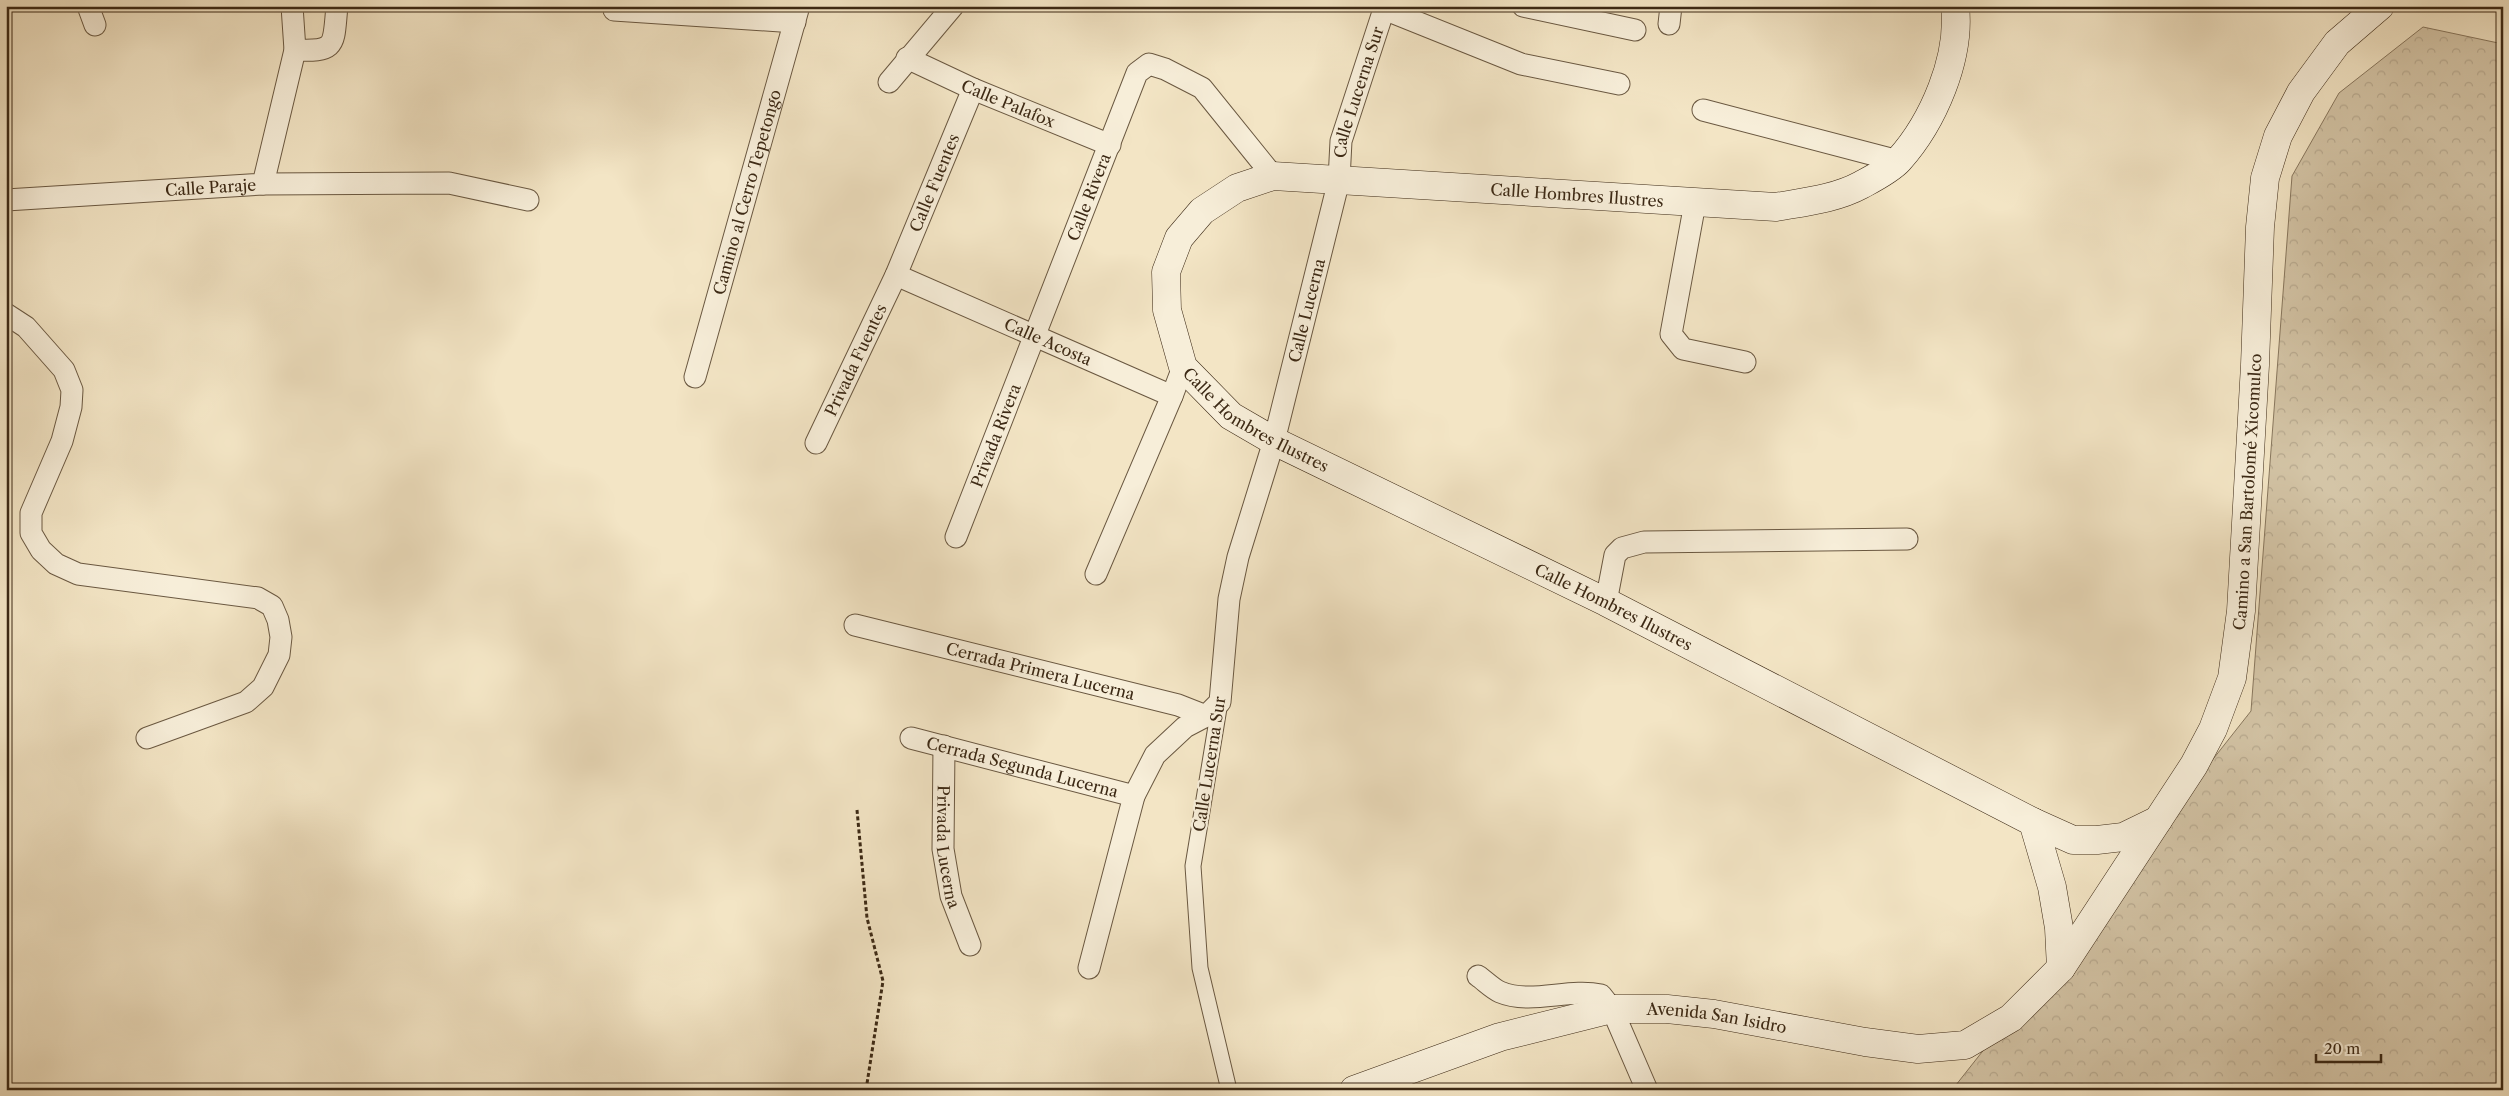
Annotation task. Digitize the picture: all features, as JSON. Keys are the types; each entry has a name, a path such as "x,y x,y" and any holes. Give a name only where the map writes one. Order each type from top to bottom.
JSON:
{"main road":[{"name":"Calle Hombres Ilustres","path":"1955,6 1956,17 1950,64 1934,111 1898,161 1859,186 1820,200 1776,207 1274,176 1237,188 1202,211 1179,238 1166,272 1167,310 1183,368 1232,416 1274,441 1606,602 2033,822 2073,840 2124,838 2158,820"},
{"name":"Camino a San Bartolomé Xicomulco","path":"2061,968 2194,765 2214,729 2232,678 2242,592 2256,365 2260,227 2265,178 2271,155 2302,92 2344,36 2380,6"},
{"path":"2033,822 2052,887 2059,928 2061,968"},
{"name":"Avenida San Isidro","path":"1354,1090 1500,1038 1612,1009 1667,1010 1714,1014 1864,1042 1918,1049 1965,1045 2010,1018 2061,968"}],"street":[{"name":"Calle Paraje","path":"6,200 263,184 295,50 292,6"},
{"path":"295,50 321,51 329,46 334,36 337,6"},
{"path":"889,82 907,58 953,6"},
{"path":"1523,6 1635,30"},
{"path":"1385,8 1521,64 1619,84"},
{"name":"Calle Lucerna Sur","path":"1339,180 1341,141 1385,8"},
{"path":"614,10 797,14"},
{"name":"Camino al Cerro Tepetongo","path":"695,377 797,14"},
{"name":"Calle Palafox","path":"907,58 973,89 1110,144"},
{"name":"Calle Rivera","path":"1034,335 1137,73 1149,64 1165,69 1202,88 1274,176"},
{"name":"Calle Fuentes","path":"896,275 973,89"},
{"path":"1703,110 1898,161"},
{"name":"Calle Lucerna","path":"1274,441 1339,180"},
{"path":"263,184 449,183 528,200"},
{"path":"1695,203 1671,334 1683,349 1745,362"},
{"name":"Calle Acosta","path":"896,275 1172,396"},
{"name":"Privada Fuentes","path":"816,443 896,275"},
{"path":"6,314 26,327 64,370 72,390 71,407 62,442 31,513 31,533 41,550 56,564 78,574 258,598 272,606 278,620 281,637 279,656 270,677 246,702 147,738"},
{"name":"Privada Rivera","path":"956,537 1034,335"},
{"path":"1096,574 1183,368"},
{"name":"Calle Lucerna Sur","path":"1229,1090 1200,968 1193,866 1213,709 1238,557 1274,441"},
{"path":"1606,602 1614,555 1622,548 1644,542 1907,540"},
{"name":"Cerrada Primera Lucerna","path":"855,625 1178,705 1213,709"},
{"path":"1089,968 1134,796 1155,754 1186,726 1213,709"},
{"name":"Cerrada Segunda Lucerna","path":"910,738 1134,796"},
{"name":"Privada Lucerna","path":"944,746 943,849 952,896 970,945"},
{"path":"1478,976 1500,992 1529,997 1586,992 1601,995 1612,1009 1647,1090"}],"path":[{"path":"857,810 867,918 882,982 866,1090"}],"green space":[{"path":"2423,27 2503,44 2503,1090 1952,1090 2251,711 2292,176 2339,93"}]}
